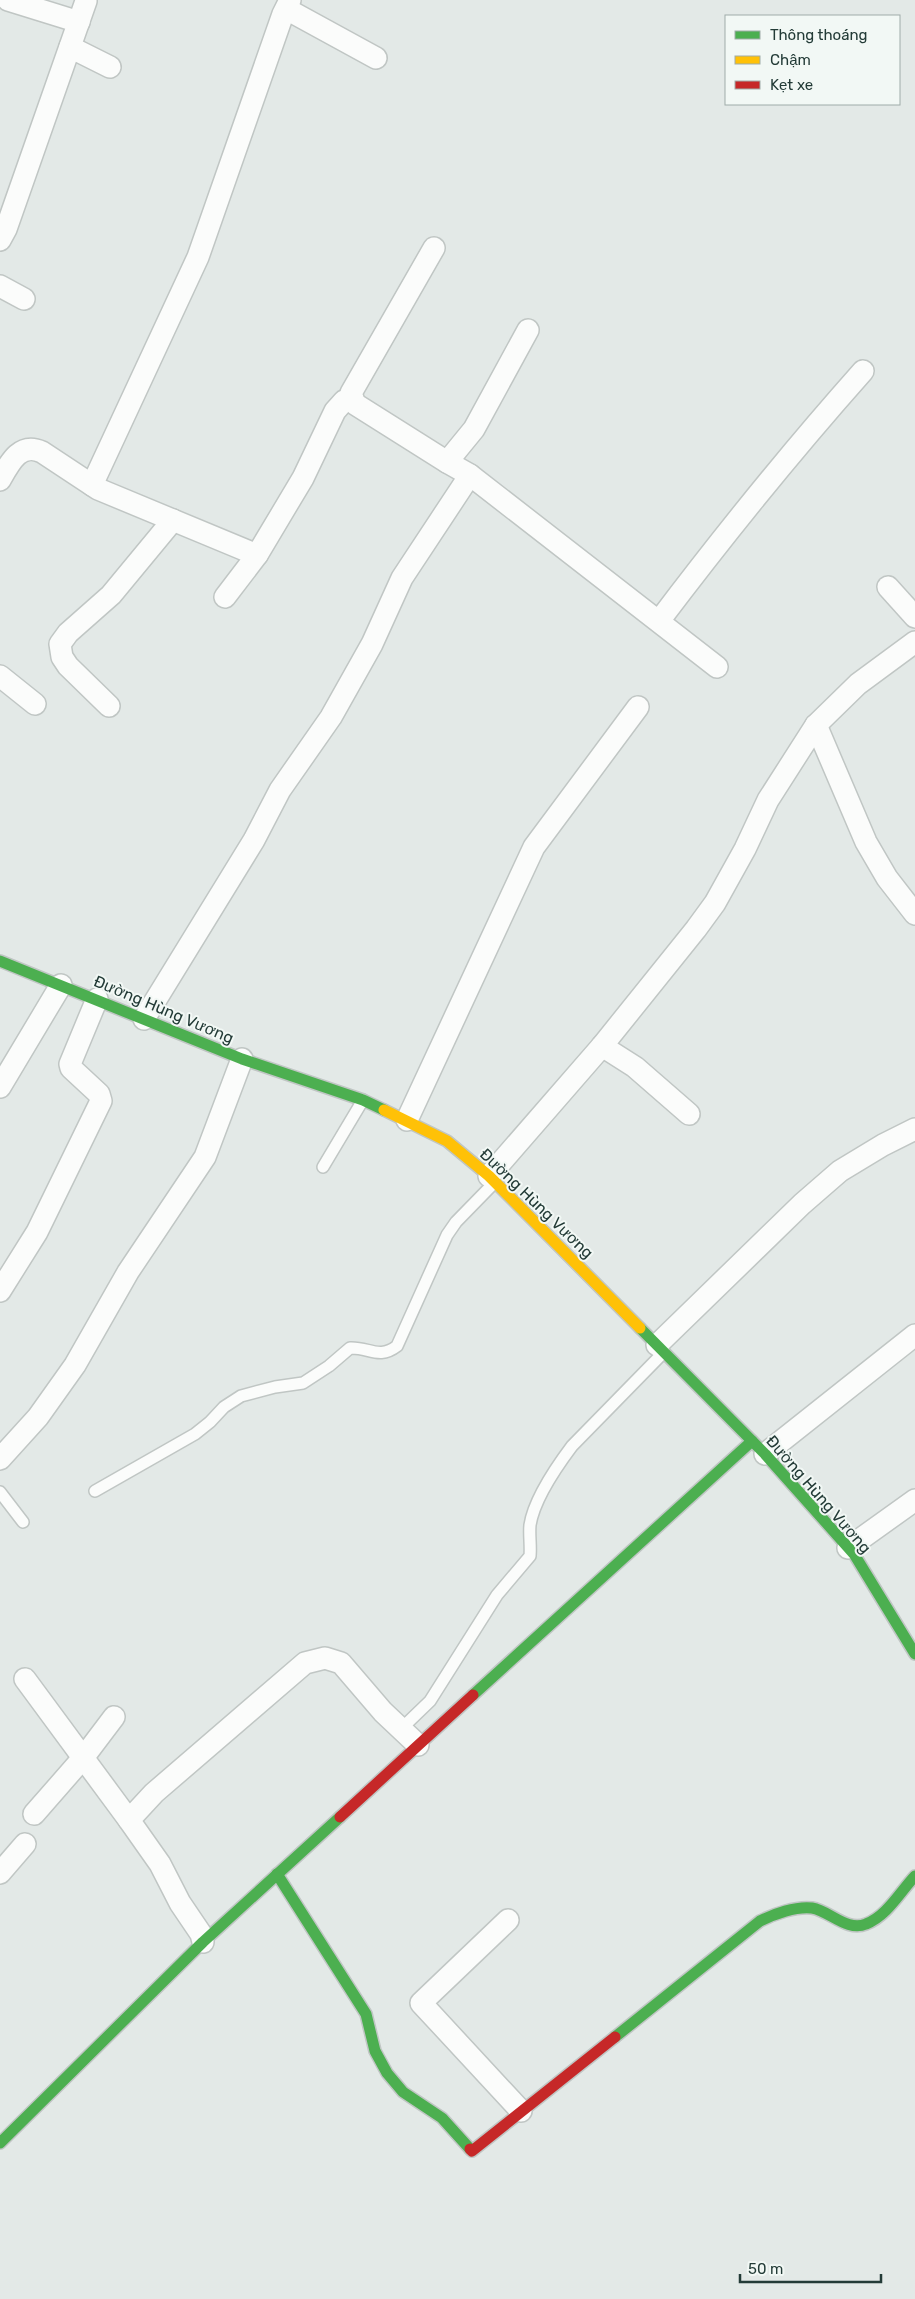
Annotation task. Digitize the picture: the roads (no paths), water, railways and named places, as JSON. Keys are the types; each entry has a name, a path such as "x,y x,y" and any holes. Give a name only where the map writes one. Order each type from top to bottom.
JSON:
{"street":[{"path":"8,0 79,22"},
{"path":"0,240 6,229 86,1"},
{"path":"288,5 290,10 376,58"},
{"path":"92,485 198,257 283,14 288,5"},
{"path":"70,47 110,68"},
{"path":"434,248 351,393 355,404 470,475 717,666"},
{"path":"0,286 24,299"},
{"path":"447,462 474,429 528,330"},
{"path":"659,622 725,535 809,432 863,371"},
{"path":"225,597 257,555 302,478 335,411 344,401 352,399"},
{"path":"0,480 7,467 22,450 33,448 98,489 257,555"},
{"path":"144,1019 254,840 280,790 331,718 372,644 402,578 470,475"},
{"path":"109,706 68,666 62,657 60,644 68,632 111,595 172,520"},
{"path":"888,587 915,617"},
{"path":"492,1179 602,1046 715,903 745,849 768,800 816,725 858,684 915,642"},
{"path":"0,676 35,704"},
{"path":"407,1120 534,847 638,707"},
{"path":"816,725 866,842 887,878 915,914"},
{"name":"Đường Hùng Vương","path":"0,961 242,1059 363,1100 448,1141 492,1179 758,1448 854,1554 915,1654"},
{"path":"0,1087 61,985"},
{"path":"0,1291 37,1232 101,1101 98,1094 71,1068 70,1064 97,999"},
{"path":"602,1046 635,1067 690,1114"},
{"path":"3,1449 38,1417 75,1365 128,1272 205,1157 242,1059"},
{"path":"660,1348 802,1204 840,1171 882,1145 915,1129"},
{"path":"0,2144 203,1942 418,1745 758,1448 915,1335"},
{"path":"848,1548 915,1500"},
{"path":"129,1820 154,1793 305,1664 325,1658 341,1663 383,1712 418,1745"},
{"path":"25,1679 160,1864 180,1903 201,1934 203,1942"},
{"path":"34,1814 83,1758 114,1717"},
{"path":"0,1873 25,1844"},
{"path":"277,1874 366,2014 369,2038 378,2060 393,2082 413,2100 431,2109 472,2151 760,1920 769,1916 812,1908 856,1926 865,1924 886,1907 915,1876"},
{"path":"508,1920 421,2003 521,2111"}],"lane":[{"path":"323,1168 363,1100"},
{"path":"95,1491 195,1434 224,1407 241,1396 275,1387 303,1383 329,1366 350,1348 388,1353 397,1346 447,1235 492,1179"},
{"path":"402,1728 430,1701 497,1596 530,1556 530,1527 533,1514 560,1462 572,1446 660,1348"},
{"path":"0,1492 23,1522"}]}
